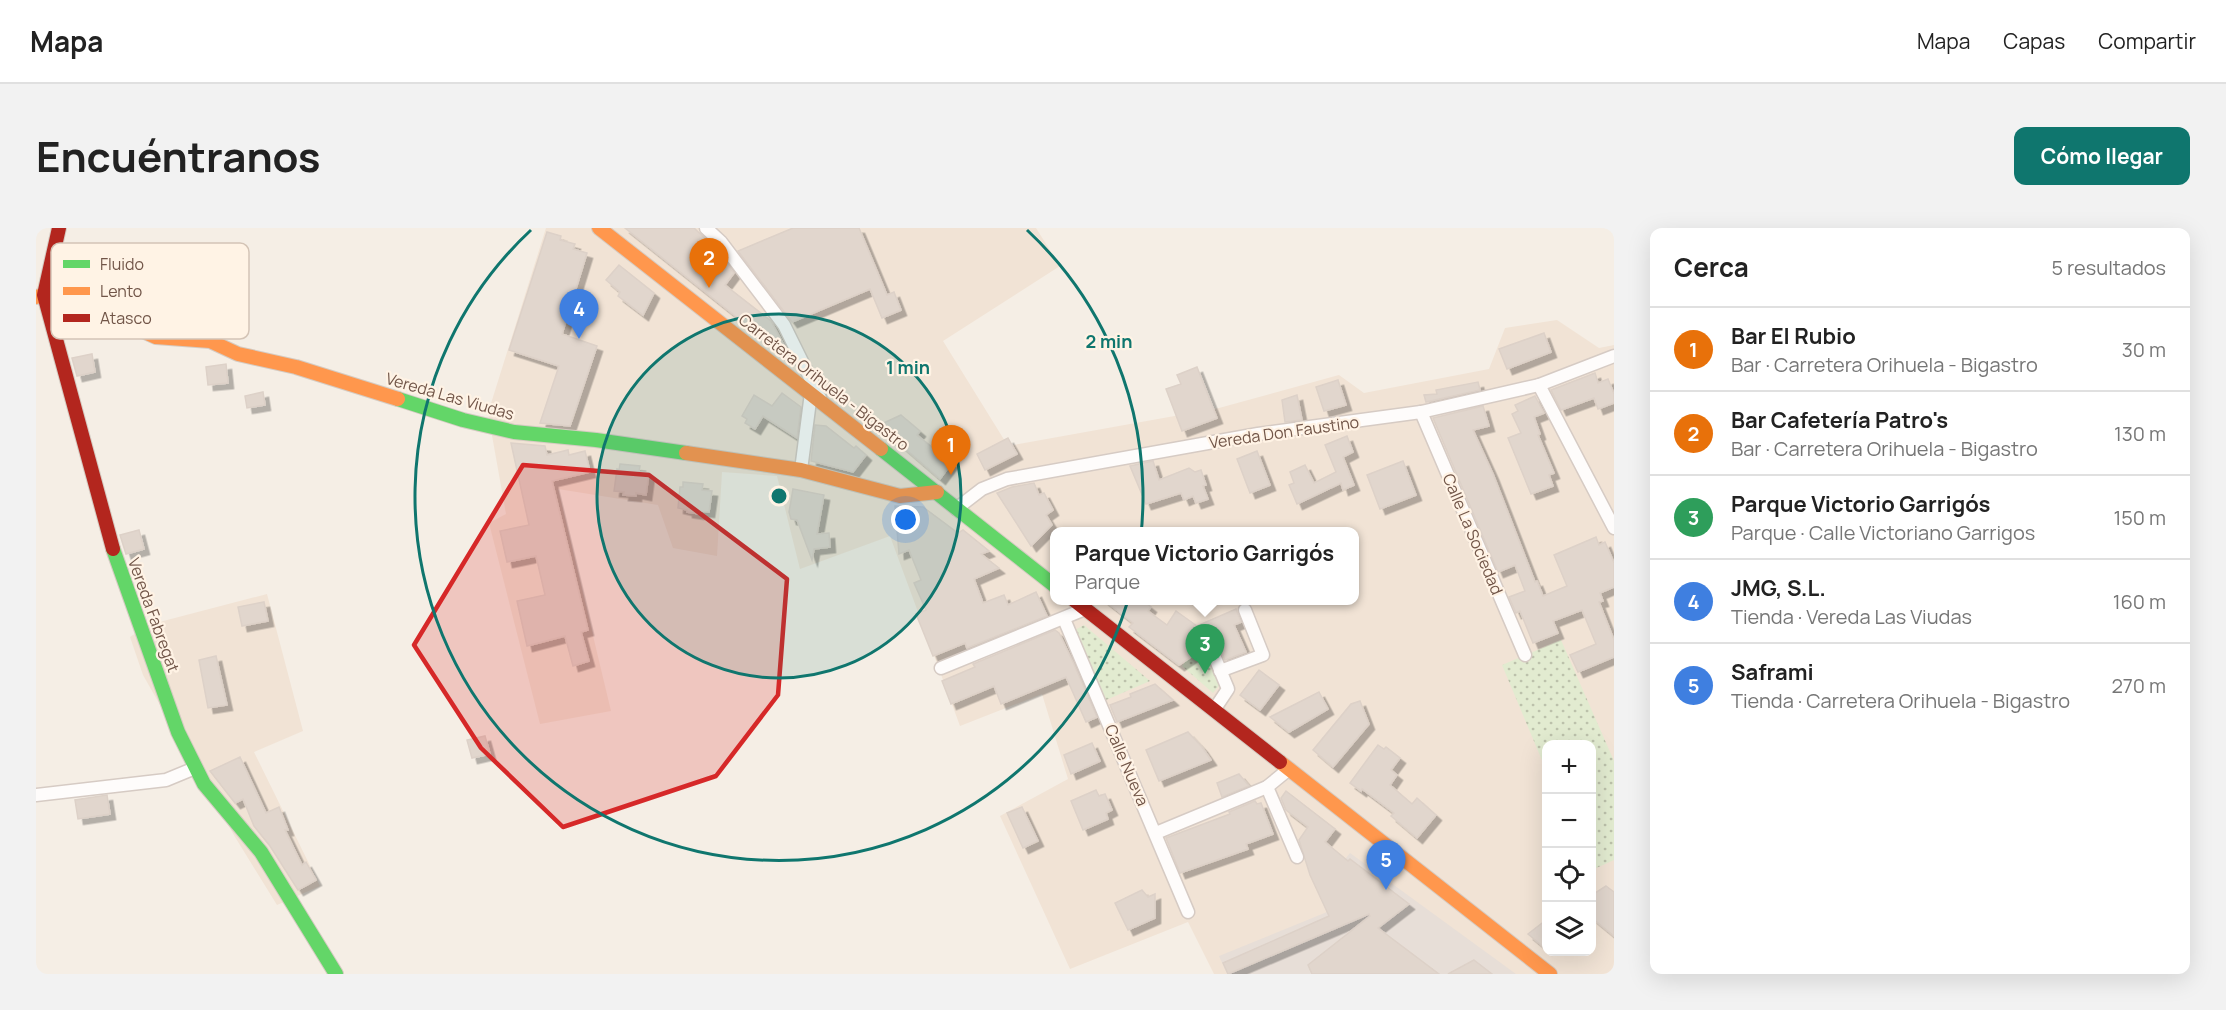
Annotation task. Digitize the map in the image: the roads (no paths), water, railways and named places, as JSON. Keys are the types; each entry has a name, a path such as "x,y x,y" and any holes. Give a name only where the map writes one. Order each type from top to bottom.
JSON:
{"street":[{"name":"Vereda Fabregat","path":"55,243 59,228"},
{"name":"Carretera Orihuela - Bigastro","path":"599,228 1050,582"},
{"path":"705,228 721,242 784,325 817,397 801,470"},
{"name":"Vereda Fabregat","path":"51,257 40,296 51,335"},
{"name":"Vereda Fabregat","path":"52,339 109,538 178,732 204,784 261,852 336,974"},
{"name":"Vereda Las Viudas","path":"170,339 210,342 238,354 297,367 463,420 514,432 596,440 801,470 900,496 937,492"},
{"name":"Vereda Don Faustino","path":"956,509 982,489 1007,479 1258,434 1421,412 1539,385 1614,356"},
{"path":"1539,385 1614,528"},
{"name":"Calle La Sociedad","path":"1421,412 1525,655"},
{"path":"941,668 1064,619 1079,605 1550,974"},
{"path":"1220,671 1263,655 1245,610"},
{"name":"Calle Nueva","path":"1064,619 1188,912"},
{"path":"1208,641 1228,689 1214,710"},
{"path":"36,795 166,780 195,768"},
{"path":"1156,833 1267,787 1288,769"},
{"path":"1267,787 1297,857"}],"place":[{"name":"Bar Cafetería Patro's","path":"709,288"},
{"name":"JMG, S.L.","path":"579,339"},
{"name":"Bar El Rubio","path":"951,475"},
{"name":"Parque Victorio Garrigós","path":"1205,674"},
{"name":"Saframi","path":"1386,890"}]}
